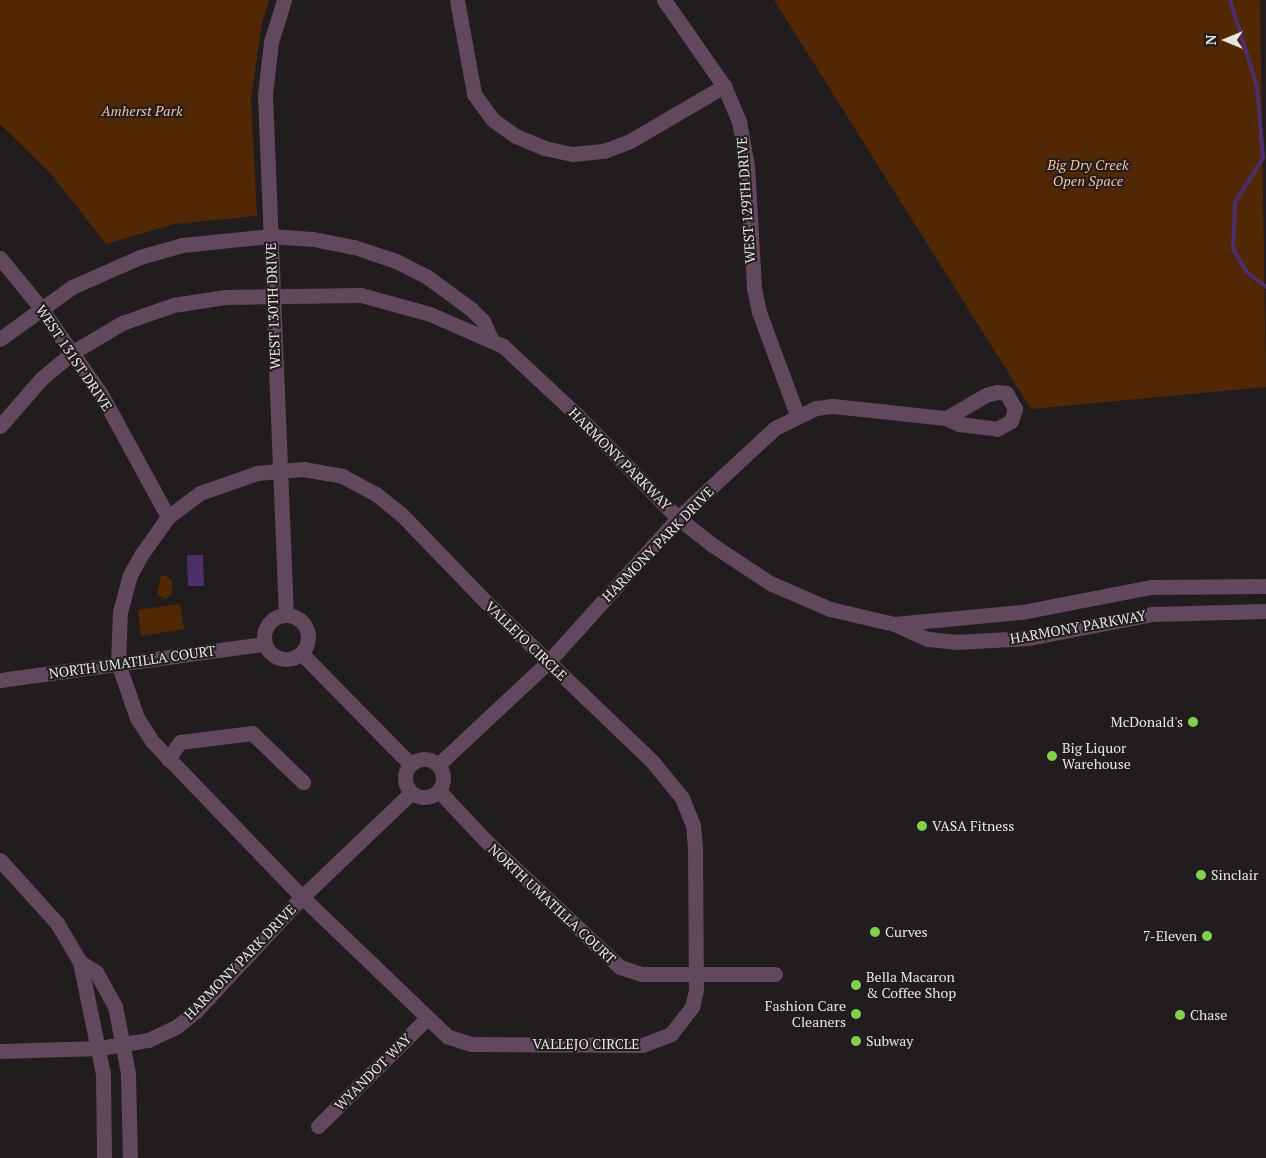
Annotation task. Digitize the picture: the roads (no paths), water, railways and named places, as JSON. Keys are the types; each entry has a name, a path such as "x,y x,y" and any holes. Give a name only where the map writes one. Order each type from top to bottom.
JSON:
{"street":[{"name":"WEST 130TH DRIVE","path":"284,0 272,42 266,95 270,236 274,295 278,470 286,615"},
{"path":"457,0 474,94 493,120 516,136 544,148 573,154 604,151 630,140 724,86"},
{"name":"WEST 129TH DRIVE","path":"664,0 724,86 739,121 744,145 751,266 759,312 797,415"},
{"name":"HARMONY PARKWAY","path":"0,339 40,308 72,287 140,257 182,245 270,236 313,239 354,246 396,261 426,276 471,309 483,321 491,338 577,415 678,518 726,556 770,583 830,609 894,624 928,639 993,642 1055,634 1141,615 1266,611"},
{"name":"WEST 131ST DRIVE","path":"0,258 73,352 101,394 168,517"},
{"name":"HARMONY PARKWAY","path":"0,426 41,379 73,352 122,323 174,305 225,297 336,294 383,300 430,314 474,336 491,338"},
{"name":"HARMONY PARK DRIVE","path":"439,764 548,662 678,518 775,428 797,415 833,406 946,418"},
{"name":"VALLEJO CIRCLE","path":"278,470 326,472 376,494 401,514 464,581 665,774 686,806 696,847 696,974 692,1007 682,1023 663,1038 643,1045 471,1044 447,1036 302,896 168,759 137,718 118,663 120,612 130,575 168,517 184,502 221,484 278,470"},
{"name":"HARMONY PARKWAY","path":"894,624 1022,612 1140,588 1266,586"},
{"path":"1140,588 1141,615"},
{"path":"286,615 302,621 307,629 308,638 302,654 292,659 280,660 270,654 264,644 268,624 286,615"},
{"name":"NORTH UMATILLA COURT","path":"0,680 264,644"},
{"path":"302,654 410,764"},
{"path":"168,759 180,742 252,733 303,782"},
{"path":"426,758 439,764 444,775 439,791 423,797 411,793 405,780 410,764 426,758"},
{"name":"NORTH UMATILLA COURT","path":"439,791 610,960 640,974 775,974"},
{"name":"HARMONY PARK DRIVE","path":"0,1051 100,1048 124,1044 162,1034 188,1019 302,896 411,793"},
{"path":"0,860 57,923 80,962 100,1048 104,1158"},
{"path":"80,962 96,972 106,987 114,1006 124,1044 130,1158"},
{"name":"WYANDOT WAY","path":"318,1126 427,1018"}],"waterway":[{"path":"1230,0 1257,86 1263,158 1235,203 1233,249 1247,272 1266,287"}],"place":[{"name":"McDonald's","path":"1193,722"},
{"name":"Big Liquor Warehouse","path":"1052,756"},
{"name":"VASA Fitness","path":"922,826"},
{"name":"Sinclair","path":"1201,875"},
{"name":"Curves","path":"875,932"},
{"name":"7-Eleven","path":"1207,936"},
{"name":"Bella Macaron & Coffee Shop","path":"856,985"},
{"name":"Fashion Care Cleaners","path":"856,1014"},
{"name":"Chase","path":"1180,1015"},
{"name":"Subway","path":"856,1041"}],"park label":[{"name":"Amherst Park","path":"142,111"},
{"name":"Big Dry Creek Open Space","path":"1088,174"}]}
